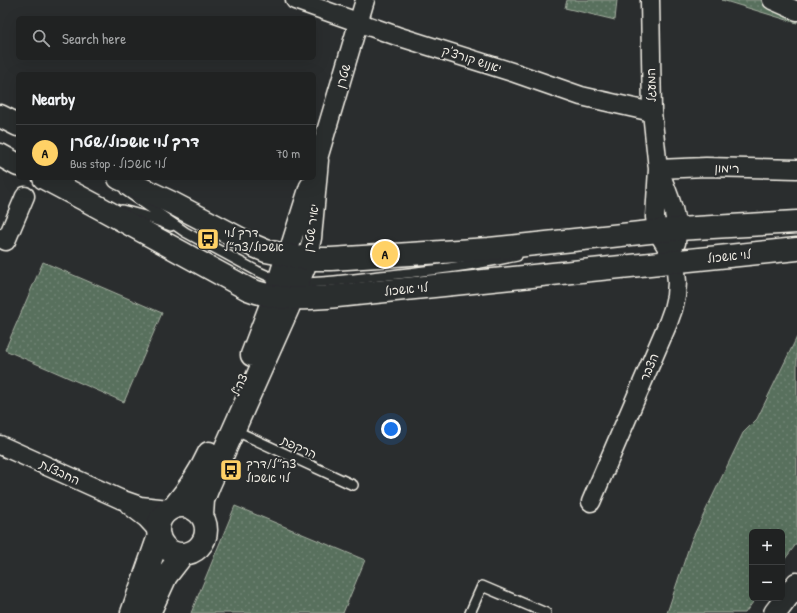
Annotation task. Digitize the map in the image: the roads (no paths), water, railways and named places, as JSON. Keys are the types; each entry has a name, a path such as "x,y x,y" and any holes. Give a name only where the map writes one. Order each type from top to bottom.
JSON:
{"main road":[{"path":"0,116 16,124"},
{"path":"0,155 16,164"},
{"name":"לוי אשכול","path":"48,180 248,289 286,290 327,297 797,249"},
{"path":"123,180 172,203 252,245 266,251 297,257 331,259 489,249 667,230 797,222"},
{"name":"יאיר שטרן","path":"286,290 297,257"},
{"name":"צה\"ל","path":"202,516 203,500 234,430 286,290"},
{"name":"צה\"ל","path":"172,508 187,492 207,457 256,345 286,290"},
{"path":"132,613 158,533 161,518 172,508 182,506 189,507 196,510 202,516 206,526 205,538 202,543 194,551 183,554 176,554 164,547 158,533"},
{"path":"149,613 166,576 183,554"},
{"path":"775,613 797,584"}],"street":[{"name":"יאנוש קורצ'ק","path":"295,0 581,96 652,112"},
{"name":"שטרן","path":"320,152 365,0"},
{"name":"המעגל","path":"650,0 652,112 658,169 673,209 667,230 675,261"},
{"path":"772,0 797,11"},
{"path":"316,165 320,152"},
{"name":"יאיר שטרן","path":"297,257 312,238 320,152"},
{"name":"רימון","path":"658,169 706,167 797,169"},
{"name":"יאיר שטרן","path":"297,257 312,180"},
{"path":"0,238 6,241 25,196"},
{"name":"הצבר","path":"591,502 673,309 677,282 675,261"},
{"name":"החבצלת","path":"0,445 120,499"},
{"path":"120,499 140,506 172,508"},
{"path":"120,499 146,518 158,533"}],"lane":[{"path":"111,180 185,232 257,271 286,290 329,281 468,266 588,239"},
{"path":"94,204 145,216 185,232"},
{"name":"הרקפת","path":"234,430 353,485"},
{"path":"470,613 482,586 546,613"}],"place":[{"name":"דרך לוי אשכול/צה״ל","path":"208,239"},
{"name":"דרך לוי אשכול/שטרן","path":"385,254"},
{"name":"צה״ל/דרך לוי אשכול","path":"231,470"}]}
